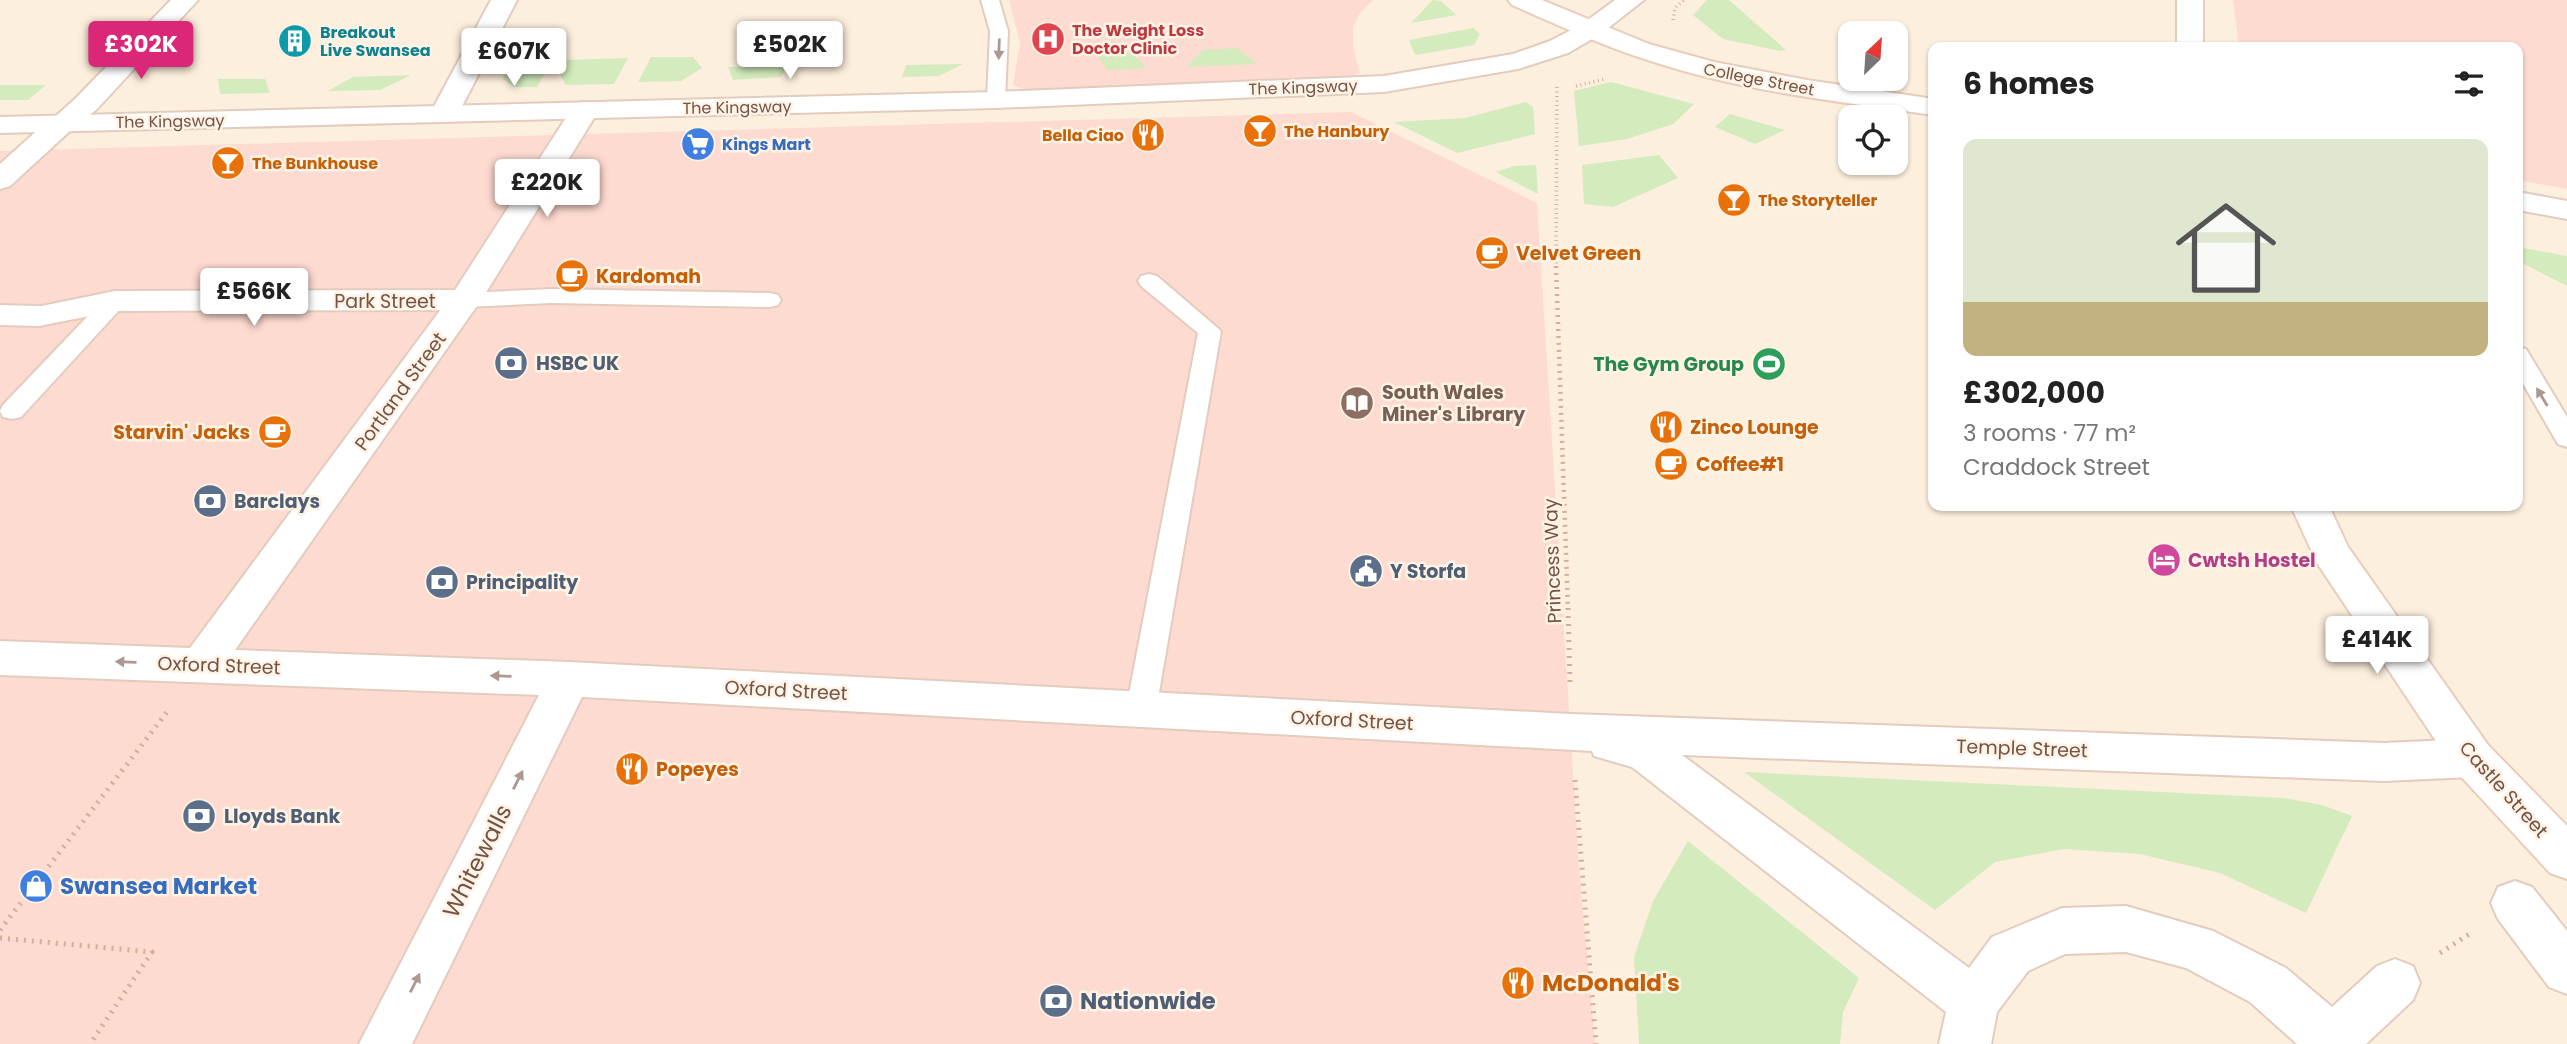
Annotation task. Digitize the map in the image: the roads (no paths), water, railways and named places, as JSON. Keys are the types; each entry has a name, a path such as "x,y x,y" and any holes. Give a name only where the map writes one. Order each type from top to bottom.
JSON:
{"street":[{"path":"0,180 86,104 185,0"},
{"path":"444,114 503,0"},
{"name":"College Street","path":"1521,0 1590,30 1678,62 1744,78 1928,106"},
{"name":"The Kingsway","path":"0,125 996,100 1384,84 1518,61 1559,47 1590,30 1631,0"},
{"path":"2190,0 2190,42"},
{"name":"Portland Street","path":"202,664 465,300 585,110"},
{"path":"2523,202 2567,210"},
{"name":"Park Street","path":"0,315 39,316 115,301 465,300"},
{"name":"Castle Street","path":"2312,511 2331,553 2472,758 2567,858"},
{"name":"Oxford Street","path":"0,658 569,679 1571,732"},
{"name":"Whitewalls","path":"385,1044 569,679"},
{"path":"1571,732 1645,752 1969,1023 2010,954 2062,931 2126,929 2196,947 2268,985 2335,1042 2395,983"},
{"name":"Temple Street","path":"1571,732 2384,762 2472,758"},
{"path":"2515,904 2567,970"}],"lane":[{"path":"990,0 999,31 996,100"},
{"path":"1142,710 1210,331 1149,281"},
{"name":"Park Street","path":"465,300 551,296 771,300"},
{"path":"12,411 115,301"},
{"path":"2523,363 2567,438"}],"place":[{"name":"The Weight Loss Doctor Clinic","path":"1048,39"},
{"name":"Breakout Live Swansea","path":"295,41"},
{"name":"The Hanbury","path":"1260,131"},
{"name":"Bella Ciao","path":"1148,135"},
{"name":"Kings Mart","path":"698,144"},
{"name":"The Bunkhouse","path":"228,163"},
{"name":"The Storyteller","path":"1734,200"},
{"name":"Velvet Green","path":"1492,253"},
{"name":"Kardomah","path":"572,276"},
{"name":"HSBC UK","path":"511,363"},
{"name":"The Gym Group","path":"1769,364"},
{"name":"South Wales Miner's Library","path":"1357,403"},
{"name":"Zinco Lounge","path":"1666,427"},
{"name":"Starvin' Jacks","path":"275,432"},
{"name":"Coffee#1","path":"1671,464"},
{"name":"Barclays","path":"210,501"},
{"name":"Cwtsh Hostel","path":"2164,560"},
{"name":"Y Storfa","path":"1366,571"},
{"name":"Principality","path":"442,582"},
{"name":"Popeyes","path":"632,769"},
{"name":"Lloyds Bank","path":"199,816"},
{"name":"Swansea Market","path":"36,886"},
{"name":"McDonald's","path":"1518,983"},
{"name":"Nationwide","path":"1056,1001"}]}
